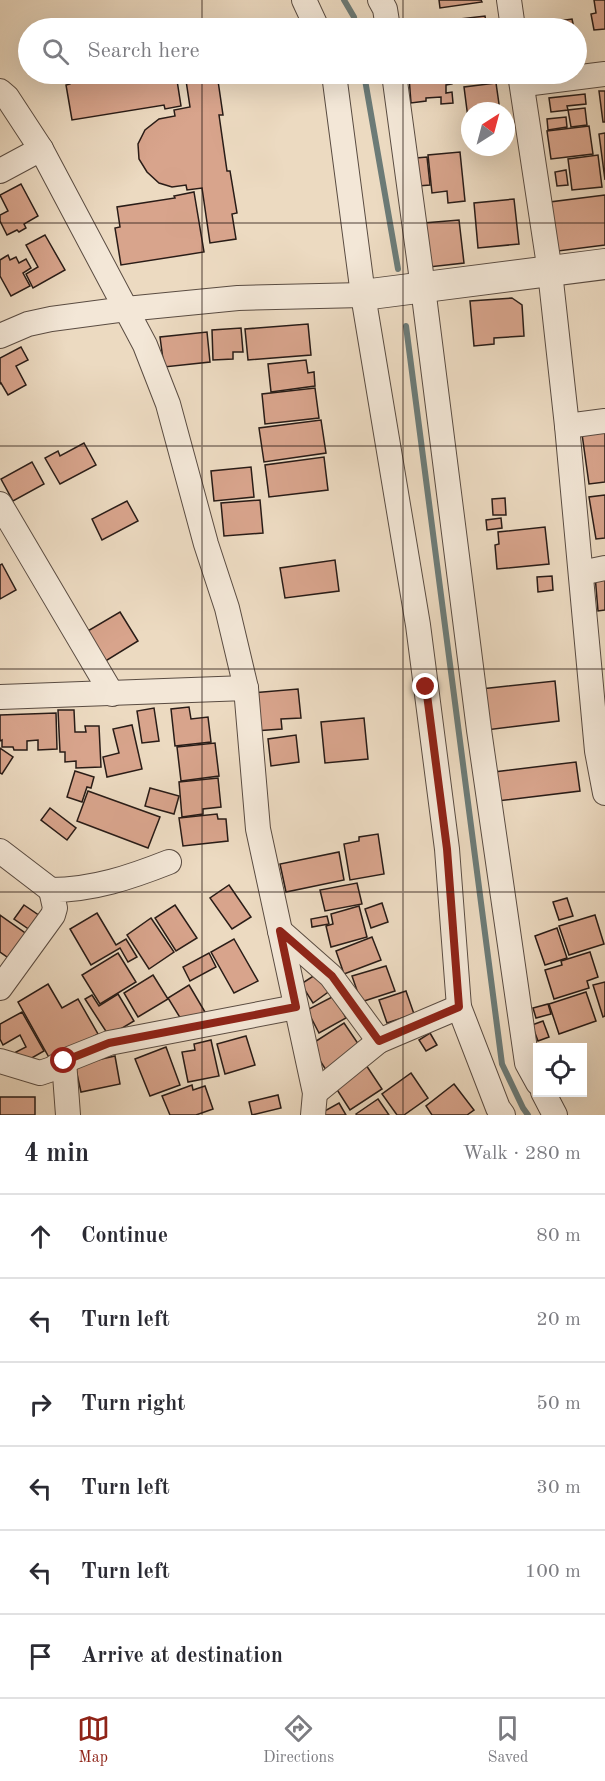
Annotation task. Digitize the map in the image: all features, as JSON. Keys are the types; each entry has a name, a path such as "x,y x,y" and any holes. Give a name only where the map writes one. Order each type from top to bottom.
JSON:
{"street":[{"path":"380,0 386,18"},
{"path":"508,0 511,18"},
{"path":"305,1 313,18"},
{"path":"587,75 605,74"},
{"path":"335,84 363,295 418,625 447,849 459,1007 497,1113"},
{"path":"395,84 479,730 527,1063 533,1075"},
{"path":"524,84 550,272 567,426 597,751 605,793"},
{"path":"0,91 7,97 41,149 145,345 168,404 206,544 227,608 246,688 258,829 314,1104"},
{"path":"0,171 41,149"},
{"path":"0,336 28,324 51,319 126,309 238,298 363,295 605,264"},
{"path":"567,426 605,421"},
{"path":"0,504 112,694"},
{"path":"581,573 605,568"},
{"path":"0,697 246,688"},
{"path":"0,851 51,890 71,890 94,886 133,876 169,862"},
{"path":"0,987 53,915 55,908 51,890"},
{"path":"280,931 332,976 379,1041"},
{"path":"0,1061 40,1073 109,1043 296,1007"},
{"path":"314,1104 379,1041 459,1007"},
{"path":"64,1061 68,1115"},
{"path":"546,1097 555,1115"}],"building":[{"path":"439,0 481,0 482,2 440,8"},
{"path":"594,0 605,0 605,29 594,30 591,14 596,13"},
{"path":"178,84 181,106 165,109 164,105 72,120 66,85"},
{"path":"187,84 218,84 223,115 219,115 227,171 230,171 237,213 232,214 236,239 210,243 202,188 187,190 186,185 172,187 159,183 147,172 139,159 138,144 145,130 159,119 175,116 174,110 190,107"},
{"path":"410,84 452,84 446,85 446,93 452,92 453,103 441,104 441,97 426,98 426,101 411,103"},
{"path":"496,84 499,102 466,102 464,87"},
{"path":"599,91 605,91 605,122 603,122"},
{"path":"585,94 586,104 567,106 568,110 551,112 549,98"},
{"path":"585,108 587,125 571,127 568,110"},
{"path":"566,117 567,127 548,130 547,119"},
{"path":"589,126 593,154 551,159 547,131"},
{"path":"605,133 605,180 599,134"},
{"path":"460,152 465,201 448,203 447,191 432,193 428,155"},
{"path":"598,155 602,187 572,190 568,159"},
{"path":"427,157 430,185 418,186 416,158"},
{"path":"566,170 568,185 557,186 555,172"},
{"path":"21,184 38,216 24,224 26,228 7,235 0,221 0,215 8,211 0,195"},
{"path":"194,192 204,252 121,265 115,228 120,227 117,207 175,198 174,196"},
{"path":"605,195 605,245 558,251 542,203"},
{"path":"514,199 519,244 478,248 474,203"},
{"path":"459,220 464,263 429,267 424,223"},
{"path":"45,235 65,270 33,288 26,274 38,267 26,245"},
{"path":"8,255 10,260 16,257 19,263 26,259 31,268 23,273 30,286 11,296 0,276 0,260"},
{"path":"512,298 522,305 524,336 494,338 494,344 474,346 470,301"},
{"path":"308,324 311,355 248,360 245,329"},
{"path":"241,328 243,352 233,352 233,359 213,360 212,330"},
{"path":"207,332 210,362 164,367 160,337"},
{"path":"21,347 28,360 16,366 26,385 8,395 0,384 0,358"},
{"path":"306,360 308,373 314,372 315,386 271,392 268,364"},
{"path":"315,388 319,418 265,424 262,394"},
{"path":"321,420 326,453 264,462 259,428"},
{"path":"605,431 605,482 589,484 582,434"},
{"path":"84,443 96,465 60,484 45,458 58,451 60,456"},
{"path":"324,457 328,490 269,497 265,465"},
{"path":"32,462 44,484 13,501 1,479"},
{"path":"251,467 254,497 214,501 211,471"},
{"path":"605,495 605,538 596,539 589,497"},
{"path":"505,498 506,515 493,515 492,499"},
{"path":"260,500 263,533 224,536 221,503"},
{"path":"127,501 138,521 102,540 92,519"},
{"path":"501,518 502,528 487,530 486,520"},
{"path":"545,527 549,564 497,569 495,545 499,544 498,532"},
{"path":"335,560 339,591 285,598 280,568"},
{"path":"2,564 16,590 0,599 0,565"},
{"path":"605,574 605,610 598,611 595,575"},
{"path":"552,576 553,590 538,592 537,577"},
{"path":"120,612 138,641 104,662 86,632"},
{"path":"555,681 559,721 486,730 481,689"},
{"path":"298,689 301,718 281,719 282,729 254,731 251,693"},
{"path":"189,707 191,719 208,717 211,742 175,746 171,709"},
{"path":"154,708 159,741 142,743 137,711"},
{"path":"58,710 74,710 75,732 86,732 85,726 99,726 101,767 76,768 76,761 65,762 65,752 60,752"},
{"path":"56,713 57,749 38,750 38,740 27,741 27,750 2,747 0,715"},
{"path":"364,718 368,759 325,763 321,722"},
{"path":"132,725 142,769 107,777 103,757 119,753 113,729"},
{"path":"296,735 299,762 271,766 268,739"},
{"path":"215,743 219,776 181,781 177,747"},
{"path":"0,748 13,757 2,774 0,773"},
{"path":"576,762 580,791 497,801 494,772"},
{"path":"75,771 94,777 91,788 87,787 82,802 67,797"},
{"path":"218,778 221,807 203,809 203,814 182,817 179,782"},
{"path":"150,788 179,796 174,814 145,806"},
{"path":"88,791 160,817 148,848 77,821"},
{"path":"50,808 76,828 67,840 41,820"},
{"path":"217,814 218,819 226,819 228,841 183,846 179,818"},
{"path":"378,834 384,874 350,880 344,844 359,841 359,837"},
{"path":"339,852 344,880 286,892 280,864"},
{"path":"357,883 362,904 325,911 320,890"},
{"path":"229,885 251,917 232,929 210,898"},
{"path":"567,898 573,916 559,920 553,902"},
{"path":"382,903 388,922 371,928 365,909"},
{"path":"24,905 40,916 30,930 14,919"},
{"path":"175,905 197,938 176,951 155,918"},
{"path":"359,906 367,937 331,947 326,926 333,924 331,914"},
{"path":"97,913 116,945 126,939 137,957 128,962 120,948 91,965 70,929"},
{"path":"0,915 28,935 10,959 0,952"},
{"path":"595,915 604,944 569,955 559,926"},
{"path":"327,916 329,924 312,927 311,919"},
{"path":"151,918 174,952 149,969 127,935"},
{"path":"557,928 567,958 545,965 535,936"},
{"path":"372,937 381,960 344,974 336,951"},
{"path":"234,939 258,981 234,993 211,952"},
{"path":"590,952 598,977 587,981 589,988 554,999 545,970 562,965 561,961"},
{"path":"118,953 136,982 100,1004 82,975"},
{"path":"209,953 216,967 190,981 183,967"},
{"path":"386,966 395,991 361,1002 352,976"},
{"path":"318,973 331,990 313,1003 301,984"},
{"path":"153,975 168,999 138,1017 124,993"},
{"path":"605,982 605,1016 603,1017 593,985"},
{"path":"48,984 62,1008 78,999 98,1034 51,1061 18,1002"},
{"path":"189,985 205,1012 184,1024 168,998"},
{"path":"406,991 414,1014 387,1023 379,1000"},
{"path":"586,992 596,1021 559,1034 549,1004"},
{"path":"118,994 134,1021 109,1036 85,999 92,995 99,1006"},
{"path":"334,996 346,1018 319,1033 307,1010"},
{"path":"548,1004 551,1014 536,1018 533,1008"},
{"path":"22,1012 44,1051 23,1063 16,1052 26,1047 20,1035 3,1045 0,1039 0,1024"},
{"path":"543,1021 549,1037 538,1041 532,1025"},
{"path":"344,1023 361,1048 326,1070 310,1045"},
{"path":"430,1033 437,1045 426,1051 419,1040"},
{"path":"246,1036 255,1065 225,1074 217,1044"},
{"path":"211,1040 219,1076 188,1082 182,1052 195,1050 194,1044"},
{"path":"166,1047 180,1085 150,1096 135,1059"},
{"path":"115,1056 120,1084 81,1092 75,1065"},
{"path":"366,1065 382,1089 350,1110 334,1085"},
{"path":"411,1073 428,1098 404,1115 397,1115 382,1094"},
{"path":"454,1084 474,1110 467,1115 432,1115 426,1106"},
{"path":"192,1085 193,1090 205,1086 213,1109 196,1115 170,1115 162,1096"},
{"path":"278,1095 281,1108 252,1115 249,1102"},
{"path":"0,1097 35,1097 35,1115 0,1115"},
{"path":"378,1099 389,1115 356,1114"},
{"path":"339,1103 346,1115 322,1115 321,1113"}],"waterway":[{"path":"344,0 354,18"},
{"path":"366,84 398,269"},
{"path":"406,326 502,1064 528,1115"}],"route":[{"path":"64,1061 109,1043 296,1007 280,931 332,976 379,1041 459,1007 447,849 426,687"}]}
